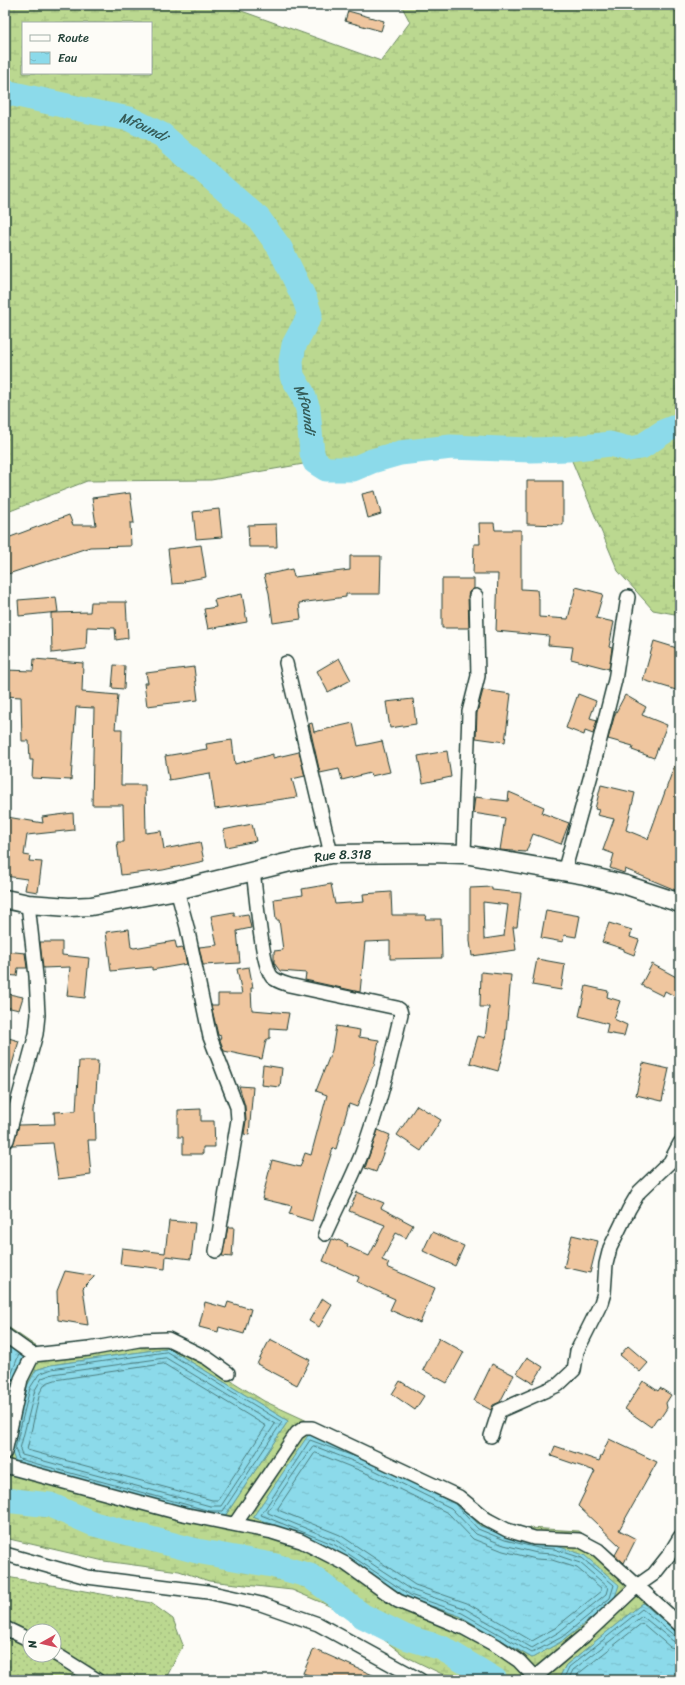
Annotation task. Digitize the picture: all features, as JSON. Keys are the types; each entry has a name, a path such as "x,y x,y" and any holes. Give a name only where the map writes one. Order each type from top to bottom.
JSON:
{"main road":[{"name":"Rue 8.318","path":"5,899 28,904 69,907 91,906 177,890 253,871 331,854 379,853 464,854 626,885 680,903"}],"street":[{"path":"464,854 469,712 478,676 476,596"},
{"path":"564,872 615,680 628,597"},
{"path":"286,663 331,854"},
{"path":"253,871 264,961 272,977 289,985 397,1008 400,1010 401,1014 385,1079 368,1137 362,1154 325,1234"},
{"path":"177,890 190,940 210,1037 238,1107 238,1120 216,1251"},
{"path":"7,1140 36,1034 38,1015 36,976 28,904"},
{"path":"491,1436 499,1411 558,1385 574,1370 577,1351 601,1303 604,1293 606,1264 610,1248 639,1192 670,1162 680,1143"},
{"path":"5,1336 33,1355 89,1349 139,1340 168,1339 207,1358 228,1373"},
{"path":"5,1452 21,1379 33,1355"},
{"path":"234,1524 297,1433 304,1428 312,1428 458,1497 486,1519 507,1530 534,1538 579,1540 598,1550 680,1625"},
{"path":"5,1466 183,1514 272,1532 301,1541 332,1555 398,1601 464,1628 497,1646 519,1661 535,1679 584,1636 637,1586 654,1574 669,1555 680,1537"},
{"path":"5,1554 87,1577 208,1592 261,1604 318,1624 420,1680"},
{"path":"5,1628 22,1636"},
{"path":"62,1658 97,1680"}],"green space":[{"path":"5,5 234,5 236,9 381,61 410,22 401,5 680,5 680,615 653,610 618,571 567,449 531,450 450,447 400,453 372,461 353,469 326,469 315,462 211,480 87,481 5,513"},
{"path":"5,1325 53,1358 164,1343 175,1346 264,1401 455,1489 512,1527 579,1531 617,1558 680,1615 680,1635 643,1603 566,1665 558,1680 472,1680 470,1678 442,1674 405,1656 361,1622 292,1590 209,1581 179,1571 104,1561 5,1538 5,1422 16,1374 25,1353 5,1339","holes":["168,1348 288,1421 225,1516 36,1370 51,1365","457,1501 480,1526 506,1536 614,1600 564,1640 532,1658 460,1616 408,1598 334,1549 253,1517"]},
{"path":"7,1577 151,1603 173,1619 183,1645 165,1680 5,1680 5,1580"}],"water":[{"path":"5,1339 25,1353 16,1374 5,1422"},
{"path":"168,1348 288,1421 225,1516 209,1515 16,1463 11,1450 27,1386 36,1370 51,1365"},
{"path":"309,1434 372,1459 457,1501 480,1526 506,1536 554,1545 584,1555 619,1585 614,1600 564,1640 532,1658 460,1616 408,1598 334,1549 253,1517"},
{"path":"643,1603 680,1635 680,1680 558,1680 566,1665"}],"building":[{"path":"348,11 384,21 381,31 345,21"},
{"path":"527,481 563,481 563,525 527,524"},
{"path":"375,491 381,514 368,518 362,494"},
{"path":"130,493 134,523 130,523 131,546 90,547 5,575 5,539 69,515 73,525 96,525 92,498"},
{"path":"219,509 222,537 196,539 193,512"},
{"path":"479,523 494,523 495,530 521,530 521,589 537,590 539,598 539,617 568,619 576,587 603,594 596,618 614,622 609,647 612,648 609,669 571,659 573,647 548,645 549,636 496,631 498,574 473,574 474,544 480,544"},
{"path":"276,524 277,547 249,547 248,525"},
{"path":"201,545 206,577 184,581 184,583 172,584 168,549"},
{"path":"350,556 381,556 380,594 346,594 346,597 299,603 301,619 273,623 269,593 264,575 292,569 294,577 350,570"},
{"path":"442,579 474,579 474,589 469,592 468,596 469,628 442,628"},
{"path":"242,594 247,622 208,629 204,609 216,607 214,600"},
{"path":"56,597 58,612 19,616 18,600"},
{"path":"91,602 126,602 128,638 116,640 115,628 87,627 86,649 52,653 51,613 90,612"},
{"path":"654,641 680,649 680,677 676,690 643,680"},
{"path":"339,658 351,680 328,692 317,671"},
{"path":"34,659 83,663 82,692 118,695 115,729 122,729 121,785 145,785 146,833 161,831 164,849 200,842 204,861 163,870 121,875 117,842 124,842 123,805 92,805 94,708 76,707 71,780 32,778 33,760 30,760 29,741 22,741 21,697 5,696 5,670 33,671"},
{"path":"114,665 125,666 124,689 112,688"},
{"path":"194,667 198,700 147,706 144,683 148,683 146,673"},
{"path":"483,690 511,694 505,742 476,738 477,713"},
{"path":"578,694 596,701 590,718 597,720 593,734 585,731 584,735 566,728"},
{"path":"625,695 646,707 642,715 667,725 654,758 632,750 633,746 608,739 615,714"},
{"path":"413,699 416,724 390,728 386,702"},
{"path":"312,723 314,732 353,723 358,746 382,741 390,772 371,776 370,773 342,780 339,769 320,773 309,724"},
{"path":"232,740 235,764 273,754 273,758 299,752 305,776 292,779 297,797 215,809 210,773 169,780 165,756 207,749 206,744"},
{"path":"447,751 451,777 423,783 418,756"},
{"path":"679,753 680,885 678,891 625,869 624,873 610,868 614,854 603,850 614,819 597,815 599,810 595,809 601,785 635,793 626,830 648,839"},
{"path":"509,792 544,807 542,813 569,823 561,844 533,834 526,852 500,850 505,818 473,813 475,797 508,801"},
{"path":"73,813 74,830 27,835 24,855 30,856 29,861 42,862 38,892 25,890 27,879 5,876 5,830 7,817 43,823 42,817"},
{"path":"252,824 256,841 226,847 223,830"},
{"path":"331,884 335,904 364,902 363,894 391,892 392,915 426,915 425,919 441,919 442,958 390,959 390,941 365,942 360,992 305,980 306,973 280,971 274,963 274,951 283,950 279,920 276,920 274,899 303,895 302,889"},
{"path":"492,887 492,890 521,893 517,927 513,927 516,950 472,956 470,941 470,888","holes":["483,902 508,905 504,936 484,939"]},
{"path":"546,910 580,916 576,937 564,935 563,942 541,938"},
{"path":"234,912 234,916 248,914 251,928 237,931 240,963 203,965 199,947 217,945 211,916"},
{"path":"609,923 632,930 630,937 639,940 634,955 624,951 624,949 602,942"},
{"path":"129,929 131,947 134,948 175,941 177,949 183,948 187,964 152,970 152,967 111,971 106,932"},
{"path":"40,942 62,942 62,955 89,958 85,998 67,996 70,967 43,968"},
{"path":"5,951 25,953 27,968 18,968 17,976 5,975"},
{"path":"537,959 565,964 561,990 532,985"},
{"path":"652,964 680,979 680,999 665,991 663,996 641,985"},
{"path":"249,967 253,988 251,988 252,1010 289,1013 286,1029 270,1028 270,1038 266,1040 262,1059 224,1051 220,1040 221,1036 218,1035 211,1005 218,1005 218,994 242,994 237,969"},
{"path":"481,972 511,975 505,1044 498,1071 470,1063 478,1036 485,1038 489,1007 480,1007"},
{"path":"586,986 608,991 607,997 620,1001 614,1019 627,1025 624,1036 606,1033 608,1024 579,1016"},
{"path":"9,994 23,997 19,1010 6,1007"},
{"path":"336,1026 360,1030 359,1037 379,1040 374,1066 357,1107 349,1104 336,1149 333,1148 325,1173 312,1221 289,1214 292,1206 262,1199 272,1160 300,1167 305,1153 311,1155 327,1095 316,1091 332,1050"},
{"path":"5,1037 19,1041 8,1078 5,1078"},
{"path":"79,1061 98,1061 95,1109 96,1140 88,1140 91,1175 58,1179 53,1143 13,1145 19,1125 55,1124 54,1112 76,1111"},
{"path":"643,1063 669,1069 662,1101 636,1095"},
{"path":"263,1065 282,1068 280,1087 261,1085"},
{"path":"239,1086 253,1087 249,1135 244,1134 246,1121 245,1106"},
{"path":"417,1105 441,1120 421,1151 397,1135"},
{"path":"201,1109 201,1121 214,1121 215,1147 203,1147 203,1154 183,1154 183,1137 178,1137 178,1110"},
{"path":"378,1130 390,1135 376,1172 365,1168"},
{"path":"357,1192 384,1203 381,1208 413,1225 406,1238 396,1233 382,1260 389,1263 387,1267 435,1288 420,1323 390,1310 395,1299 357,1282 359,1277 323,1261 332,1239 348,1244 347,1246 369,1256 385,1225 349,1211"},
{"path":"169,1221 195,1223 191,1259 166,1256 165,1269 120,1264 122,1248 165,1253"},
{"path":"228,1227 234,1227 232,1257 222,1256"},
{"path":"432,1232 464,1246 455,1266 423,1251"},
{"path":"572,1235 598,1241 590,1273 564,1267"},
{"path":"65,1271 95,1276 83,1288 88,1325 58,1320 57,1291"},
{"path":"322,1298 332,1305 319,1327 309,1321"},
{"path":"205,1302 226,1308 228,1302 251,1309 244,1334 219,1327 218,1332 199,1327"},
{"path":"439,1338 464,1352 447,1383 423,1370"},
{"path":"270,1339 310,1360 297,1385 257,1364"},
{"path":"628,1346 648,1363 640,1372 620,1355"},
{"path":"527,1357 543,1367 533,1383 517,1373"},
{"path":"492,1364 514,1375 500,1402 493,1405 491,1410 474,1401"},
{"path":"400,1381 424,1396 415,1410 392,1394"},
{"path":"643,1381 658,1391 660,1388 671,1395 666,1403 667,1408 661,1417 657,1418 651,1427 625,1409"},
{"path":"609,1439 657,1462 619,1530 636,1539 624,1563 615,1555 620,1546 578,1506 595,1471 551,1456 555,1446 599,1461"},
{"path":"314,1649 384,1680 320,1680 303,1673"}],"waterway":[{"name":"Mfoundi","path":"5,92 130,119 162,135 259,219 280,248 305,300 310,315 294,345 291,361 292,376 302,392 308,409 312,453 315,462 326,469 353,469 372,461 400,453 451,447 531,450 568,449 610,444 629,449 641,447 665,431 680,425"},
{"path":"5,1500 50,1505 94,1524 197,1551 272,1565 310,1576 363,1616 405,1637 442,1648 495,1680"}]}
